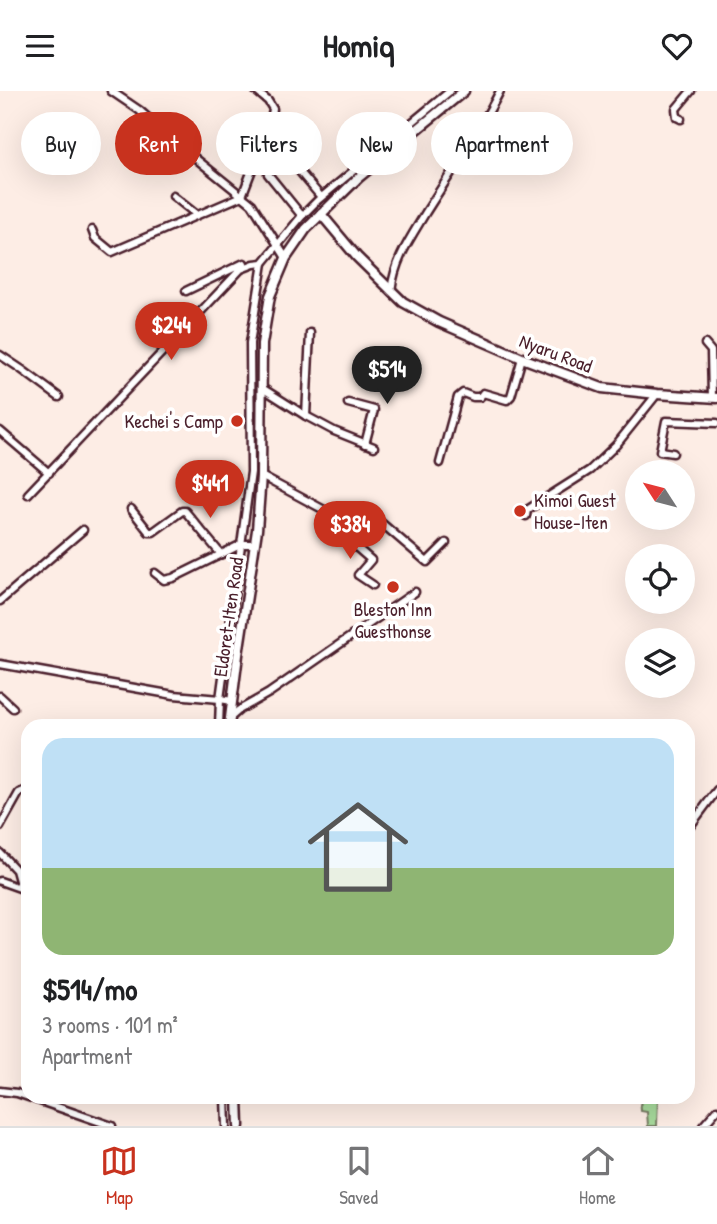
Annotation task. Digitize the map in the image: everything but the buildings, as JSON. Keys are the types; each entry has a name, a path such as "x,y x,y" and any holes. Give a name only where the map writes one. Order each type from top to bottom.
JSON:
{"main road":[{"name":"Eldoret-Iten Road","path":"229,719 255,544 261,476 262,344 270,296 286,258 306,229 430,114 464,91"},
{"name":"Nyaru Road","path":"321,214 357,257 412,308 522,358 602,388 714,398"},
{"path":"238,1104 239,1126"}],"street":[{"path":"111,91 139,110 242,196 259,213 286,258"},
{"path":"92,230 94,238 111,252 242,196 273,109 256,91"},
{"path":"219,719 251,472 250,343 263,263 321,197 430,114 450,91"},
{"path":"394,293 393,275 397,264 500,91"},
{"path":"681,119 677,117 676,109 691,91"},
{"path":"269,175 302,216"},
{"path":"302,175 321,197"},
{"path":"173,196 197,215"},
{"path":"186,291 244,263 249,266"},
{"path":"28,494 241,269 263,263"},
{"path":"306,416 310,333"},
{"path":"705,344 711,351 714,398"},
{"path":"0,355 59,397"},
{"path":"440,463 458,397 463,393 480,397 483,393 507,400 511,396 522,358"},
{"path":"262,387 306,416 374,447"},
{"path":"526,516 527,510 590,470 616,445 657,394"},
{"path":"348,403 374,410 365,444"},
{"path":"673,453 660,451 667,421 717,423"},
{"path":"0,431 50,473"},
{"path":"261,476 342,517 365,512 371,514 427,562 446,543"},
{"path":"131,509 149,532 185,511 220,553"},
{"path":"352,515 363,531 356,547 371,560 358,575 373,585"},
{"path":"0,601 83,530"},
{"path":"155,573 164,580 173,578 220,553 242,544 255,544"},
{"path":"232,719 239,710 269,694 415,592"},
{"path":"1,665 174,695 232,701"},
{"path":"0,697 13,708"},
{"path":"695,820 717,790"},
{"path":"0,827 21,792"},
{"path":"0,853 16,870 21,882"},
{"path":"0,881 21,888"},
{"path":"0,1091 21,1094"},
{"path":"49,1104 112,1126"},
{"path":"225,1104 226,1126"},
{"path":"703,1126 717,1111"}],"green space":[{"path":"640,1104 658,1104 657,1126 648,1126 647,1112 641,1111"}],"place":[{"name":"Kechei's Camp","path":"237,421"},
{"name":"Kimoi Guest House-Iten","path":"520,511"},
{"name":"Bleston Inn Guesthonse","path":"393,587"}]}
